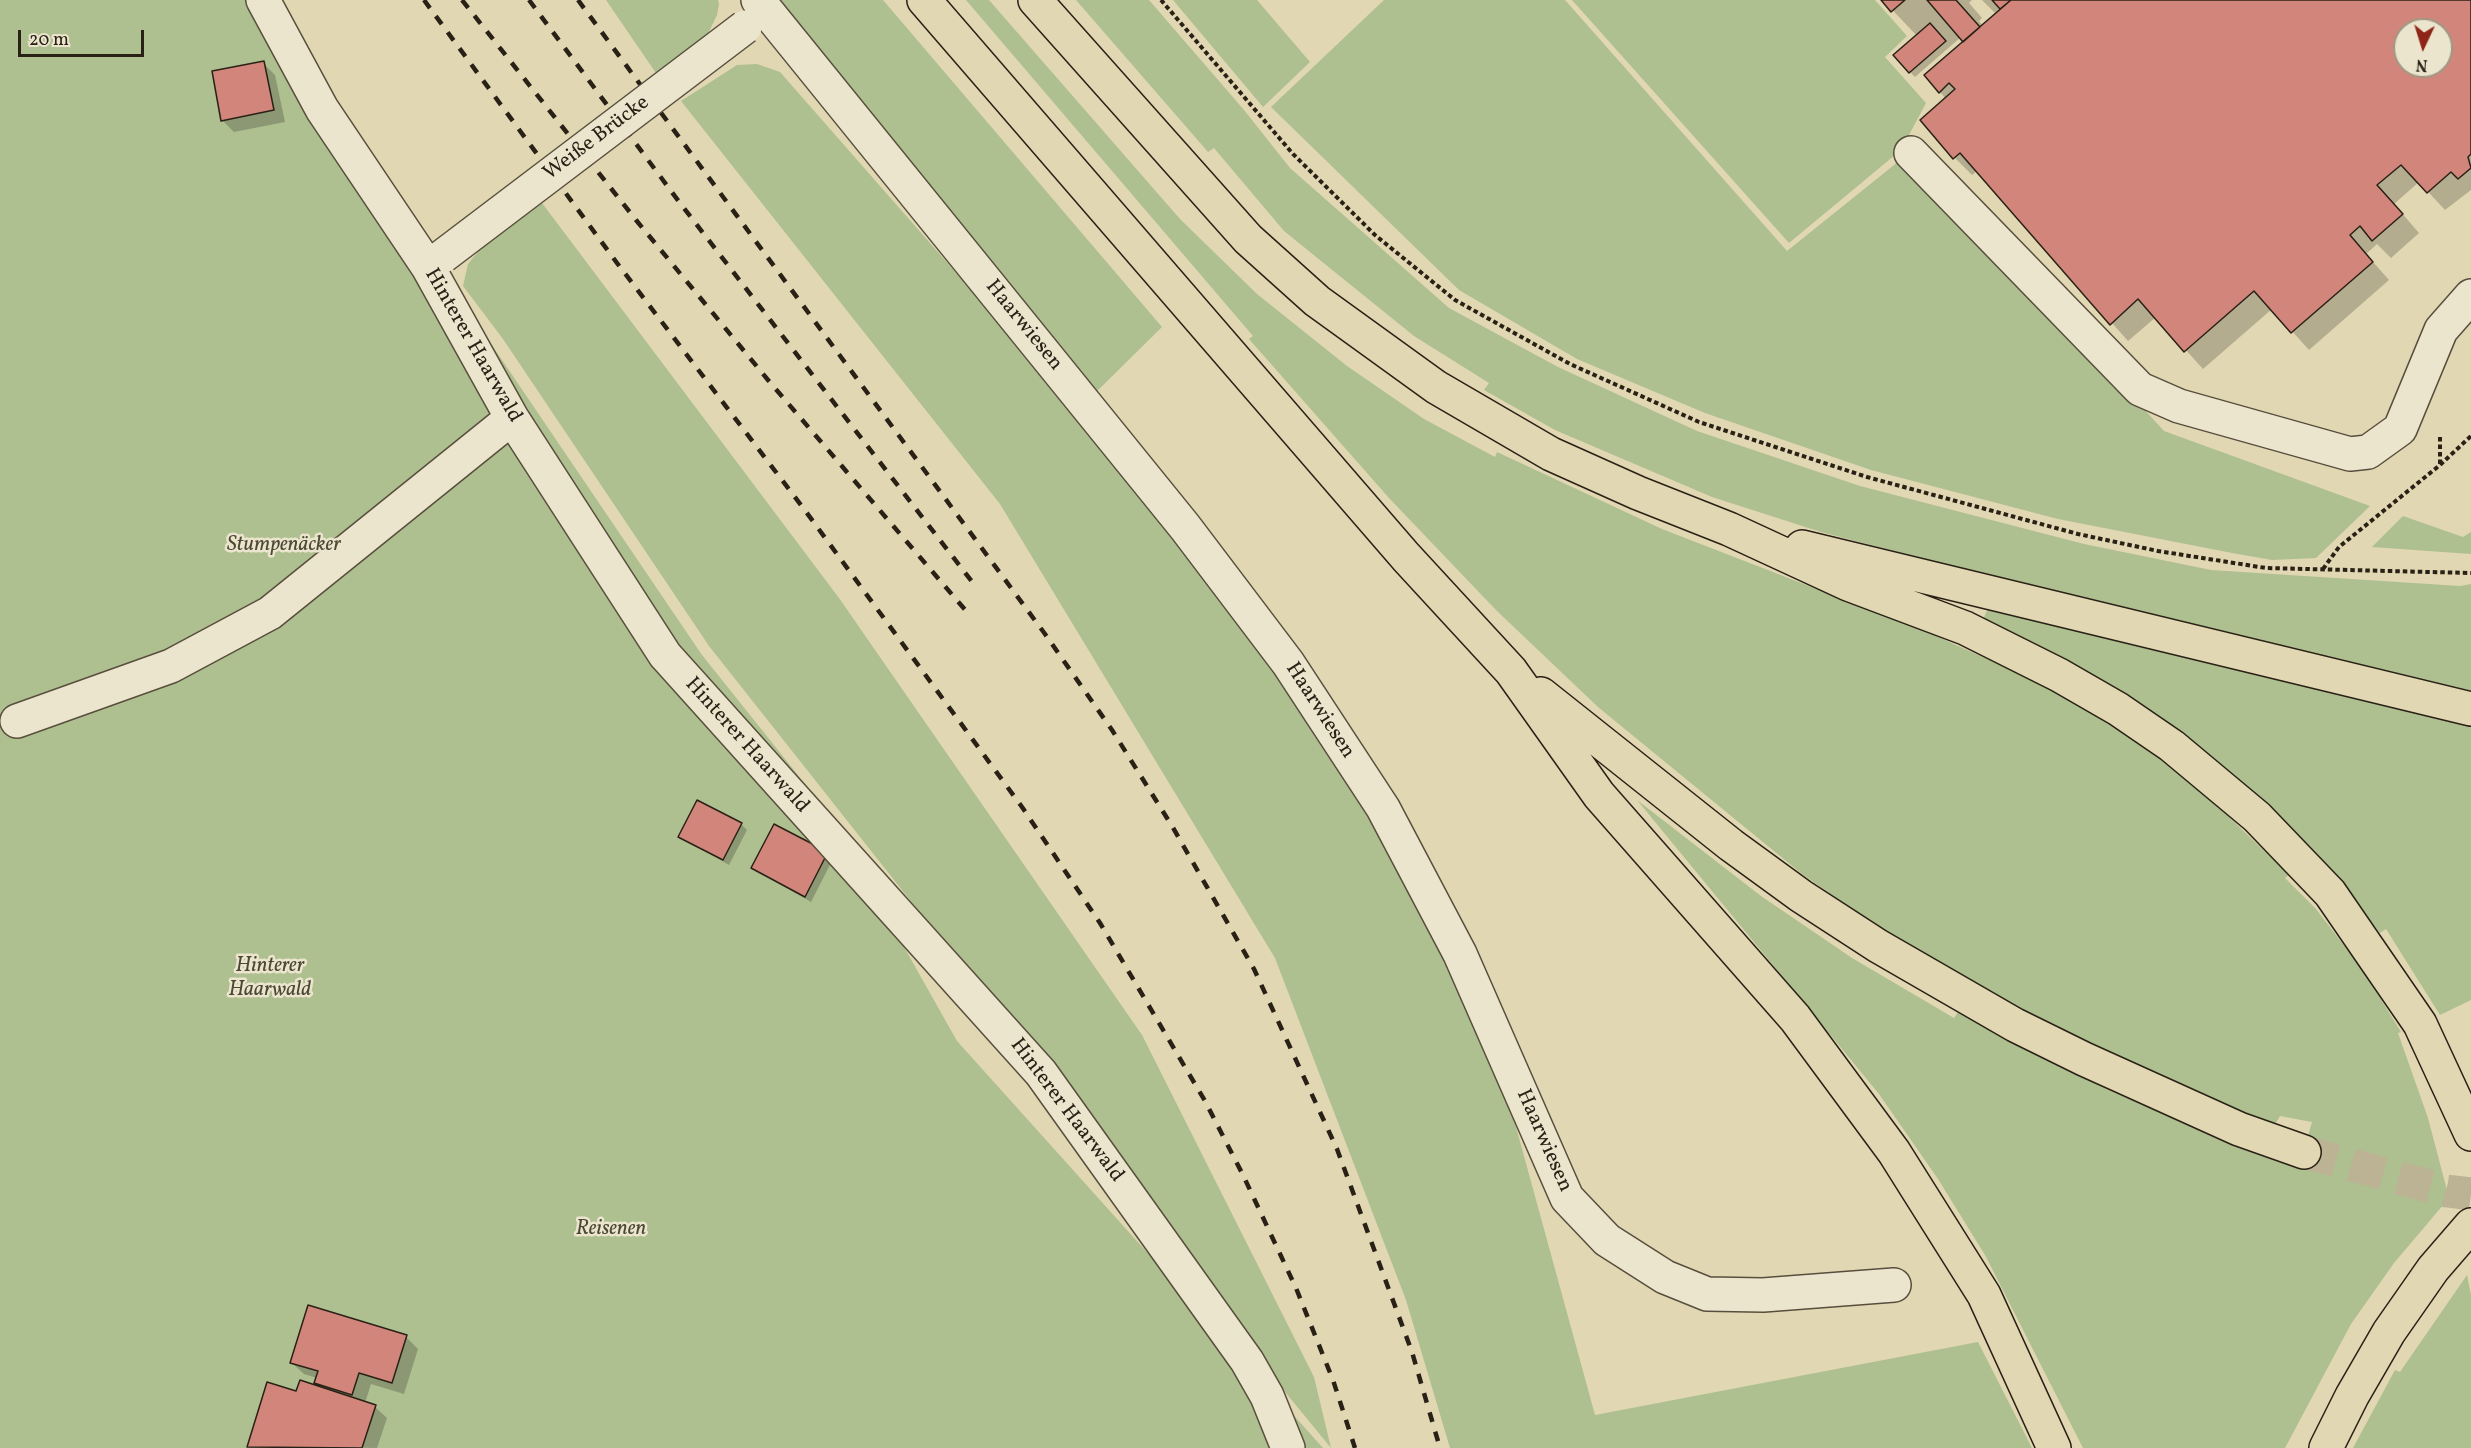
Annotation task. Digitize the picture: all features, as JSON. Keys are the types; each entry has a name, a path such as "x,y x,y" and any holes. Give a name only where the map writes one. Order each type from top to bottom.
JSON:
{"highway":[{"path":"924,0 1406,557 1511,670 1599,795 1795,1018 1894,1152 1984,1296 2054,1448"},
{"path":"1035,0 1248,239 1317,301 1436,387 1533,444 1638,493 1729,529 1848,584 1965,628 2014,651 2118,709 2172,746 2257,817 2331,893 2420,1024 2471,1134"},
{"path":"1729,529 2471,709"},
{"path":"1511,670 1731,844 1801,896 1878,946 2015,1025 2074,1054 2239,1129 2304,1152"},
{"path":"2326,1448 2352,1396 2390,1332 2433,1269 2471,1225"}],"street":[{"name":"Hinterer Haarwald","path":"263,0 322,109 436,261 512,418 665,655 1041,1073 1247,1361 1267,1396 1288,1448"},
{"name":"Weiße Brücke","path":"436,261 756,13"},
{"name":"Haarwiesen","path":"756,13 1185,527 1288,663 1383,808 1460,954 1567,1198 1606,1240 1665,1277 1707,1294 1763,1295 1894,1285"},
{"path":"1911,153 2140,389 2179,406 2350,454 2368,452 2400,429 2441,330 2471,296"},
{"path":"17,721 171,666 270,613 512,418"}],"path":[{"path":"1161,0 1293,154 1374,235 1455,300 1570,364 1699,422 1867,477 2078,534 2158,551 2266,568 2471,573"},
{"path":"2323,569 2339,548 2440,465 2471,436"}],"green space":[{"path":"0,0 258,0 702,655 829,814 957,1041 1323,1448 0,1448"},
{"path":"606,0 718,0 719,4 717,15 704,42 658,76"},
{"path":"768,0 883,0 1162,327 1089,399"},
{"path":"966,0 989,0 1180,219 1257,294 1347,366 1424,419 1495,457 1497,452 1662,529 1925,631 2029,678 2101,717 2192,781 2289,875 2285,878 2316,909 2363,970 2401,1032 2398,1033 2428,1118 2449,1198 2394,1263 2351,1324 2285,1448 2083,1448 1985,1255 1938,1179 1879,1094 1637,800 1761,896 1852,958 1954,1018 1958,1012 2106,1089 2251,1151 2299,1167 2312,1122 2280,1116 2274,1126 2125,1061 2029,1014 1958,974 1877,926 1802,874 1598,707 1496,610 1389,498 1249,339 1253,336"},
{"path":"1076,0 1149,0 1244,110 1290,168 1449,308 1558,367 1697,431 1860,486 2084,544 2211,570 2460,586 2471,584 2471,692 2064,595 1821,532 1712,497 1555,430 1484,390 1489,383 1414,336 1284,231 1214,148 1208,152"},
{"path":"1173,0 1257,0 1310,62 1263,107"},
{"path":"1384,0 1565,0 1787,251 1909,153 2164,431 2370,506 2316,558 2272,560 2232,553 2058,519 1871,470 1705,413 1577,359 1459,290 1271,107"},
{"path":"1572,0 1875,0 1907,36 1885,57 1926,103 1901,150 1789,243"},
{"path":"757,64 780,72 1236,592 1459,960 1513,1116 1595,1415 1978,1342 2032,1448 1450,1448 1406,1300 1275,958 1000,504 681,101 737,65"},
{"path":"542,203 839,598 1142,1035 1314,1377 1331,1448 1236,1332 1125,1172 709,646 503,339 463,286 468,264 482,247"},
{"path":"2403,516 2463,537 2471,532 2471,554 2372,547"},
{"path":"1988,608 2471,726 2471,1000 2440,1015 2386,929 2380,933 2341,884 2174,727 2112,686 1983,620"},
{"path":"2467,1275 2471,1295 2471,1448 2353,1448 2395,1370 2400,1372"}],"building":[{"path":"1881,0 1905,0 1891,12"},
{"path":"1927,0 1956,0 1980,27 1963,42"},
{"path":"1992,0 2011,0 2000,9"},
{"path":"2011,0 2471,0 2471,154 2468,157 2471,168 2458,179 2451,172 2427,193 2401,165 2377,185 2403,214 2372,241 2360,226 2350,235 2373,262 2291,333 2254,291 2184,352 2138,299 2110,325 1960,153 1953,159 1920,120 1955,89 1949,83 1939,93 1924,75"},
{"path":"1930,23 1946,41 1909,73 1893,55"},
{"path":"264,61 274,110 221,121 212,71"},
{"path":"697,800 742,823 723,860 678,837"},
{"path":"774,824 828,852 805,897 751,868"},
{"path":"308,1305 407,1335 392,1383 359,1373 352,1395 314,1383 318,1371 290,1363"},
{"path":"300,1380 376,1405 362,1448 247,1447 267,1382 296,1391"}],"tunnel":[{"path":"2304,1152 2447,1191 2471,1194"}],"railway":[{"path":"424,0 617,263 804,509 1022,807 1100,923 1205,1101 1243,1175 1296,1288 1333,1380 1355,1448"},
{"path":"462,0 636,220 768,380 967,612"},
{"path":"529,0 680,203 973,583"},
{"path":"578,0 1045,634 1112,730 1172,826 1254,969 1337,1149 1412,1352 1440,1448"}],"park label":[{"name":"Stumpenäcker","path":"284,546"},
{"name":"Reisenen","path":"611,1230"}]}
